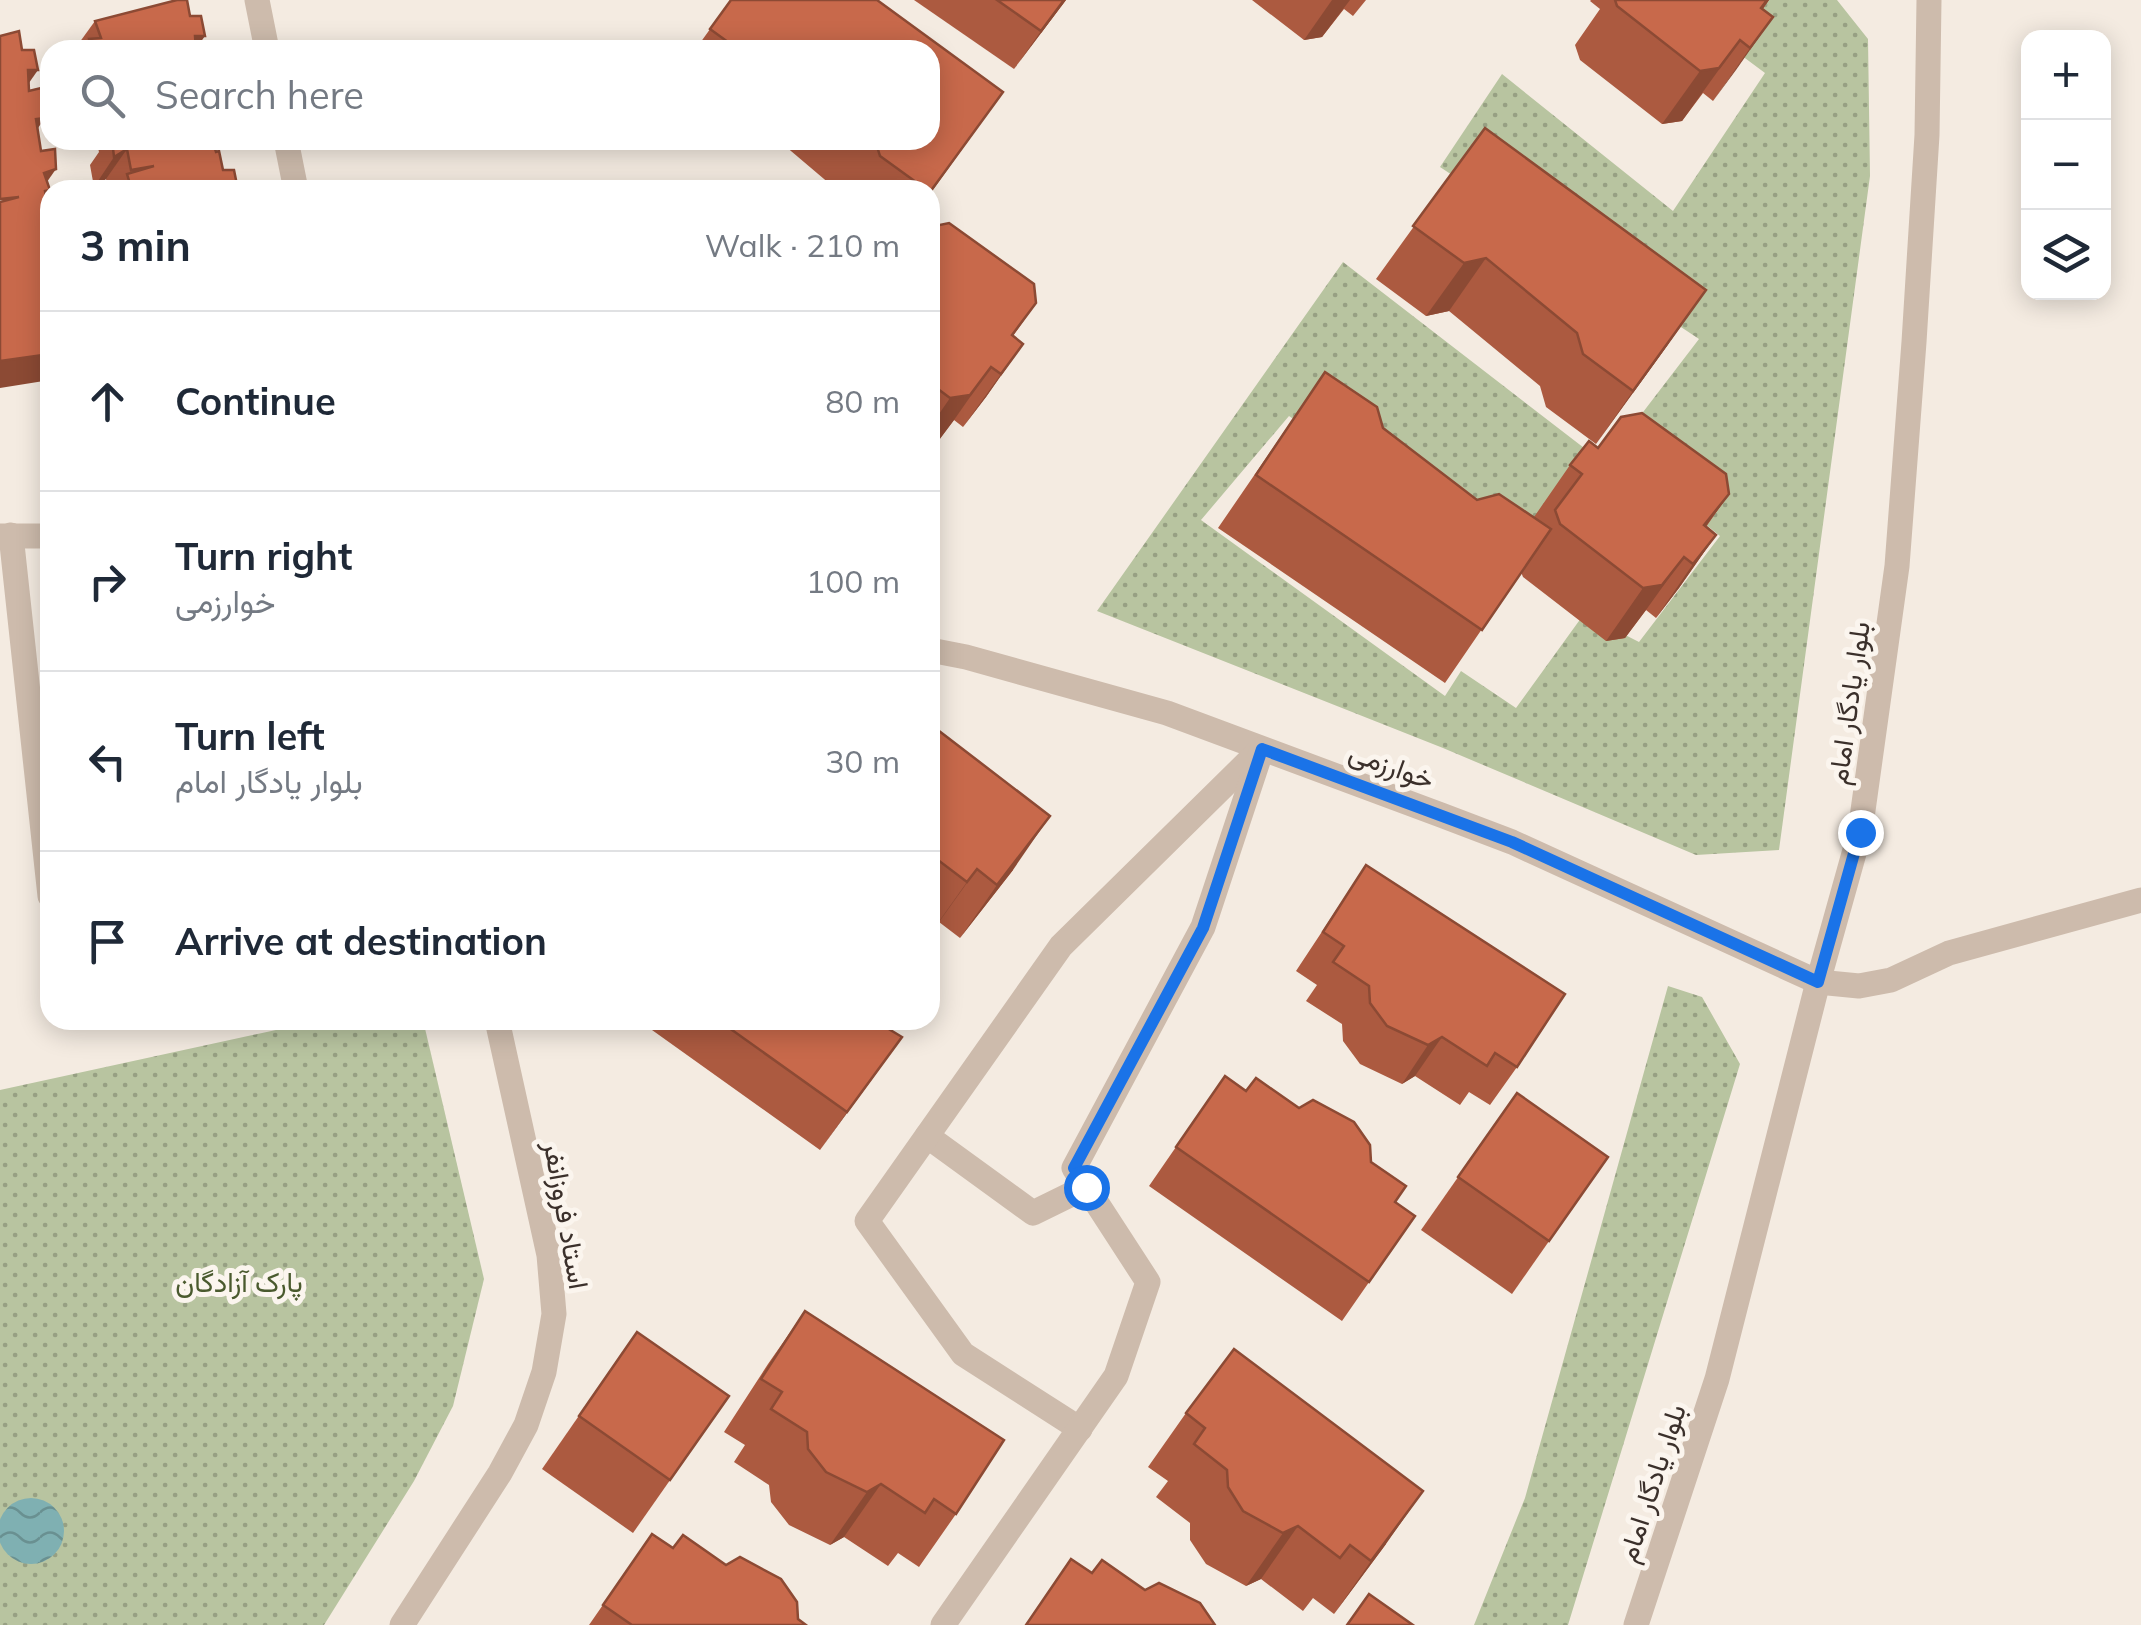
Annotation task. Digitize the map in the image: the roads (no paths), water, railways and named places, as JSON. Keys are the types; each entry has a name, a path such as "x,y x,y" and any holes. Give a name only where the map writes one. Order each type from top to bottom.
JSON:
{"street":[{"path":"256,0 265,40"},
{"name":"بلوار یادگار امام","path":"1636,1625 1717,1380 1860,832 1898,566 1926,154 1928,0"},
{"path":"288,150 294,180"},
{"path":"40,536 5,536 40,816"},
{"name":"خوارزمی","path":"940,652 1167,714 1512,842 1818,982"},
{"path":"1080,1428 963,1354 868,1221 1061,946 1262,749"},
{"path":"943,1625 1116,1376 1148,1282 1074,1168 1203,928 1262,749"},
{"path":"1818,982 1859,986 1890,980 1949,953 2141,900"},
{"name":"استاد فروزانفر","path":"402,1625 500,1473 526,1425 544,1372 554,1314 549,1255 499,1030"},
{"path":"927,1136 1032,1214 1086,1187"},
{"path":"427,1625 432,1578"}],"water":[{"path":"18,1501 44,1501 61,1518 61,1544 44,1561 18,1561 1,1544 1,1518"}],"park label":[{"name":"پارک آزادگان","path":"239,1281"}]}
